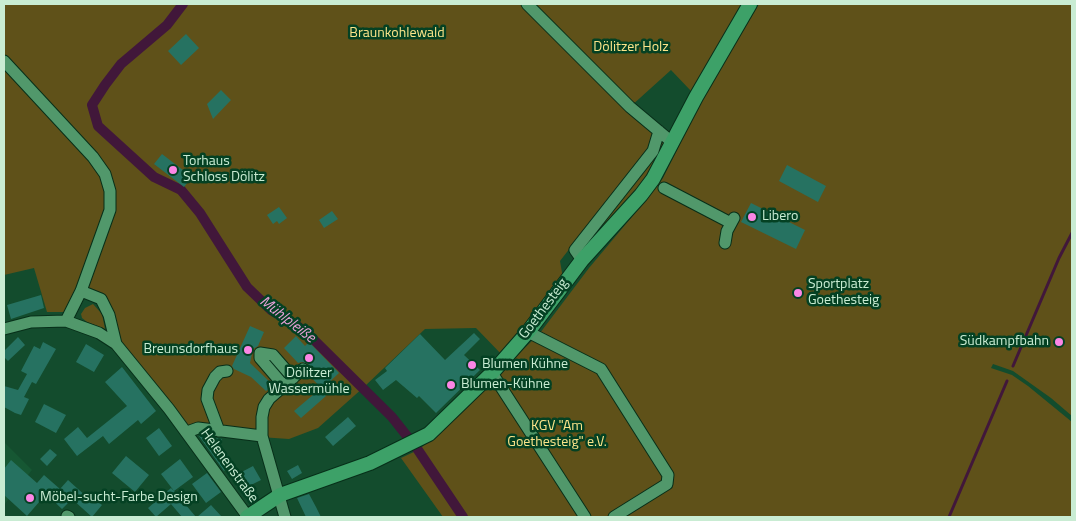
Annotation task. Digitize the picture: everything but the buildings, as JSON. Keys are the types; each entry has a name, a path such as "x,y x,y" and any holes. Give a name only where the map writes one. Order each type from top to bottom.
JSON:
{"main road":[{"name":"Goethesteig","path":"247,517 280,495 396,452 420,439 444,420 492,373 528,332 582,260 641,195 673,143 696,97 750,4"}],"street":[{"path":"527,4 603,81 673,143"},
{"path":"4,61 93,157 105,174 110,192 110,210 81,292 66,322"},
{"path":"582,260 575,250 653,150 659,131"},
{"path":"664,188 733,221 727,231 725,243"},
{"path":"81,292 100,299 109,315 116,344"},
{"path":"4,329 32,322 66,322 99,333 116,344"},
{"path":"528,332 601,369 668,475 667,484 614,517"},
{"name":"Helenenstraße","path":"116,344 136,366 187,432 247,517"},
{"path":"284,386 260,358 260,353 273,355 293,378"},
{"path":"285,517 262,436 264,407 303,369"},
{"path":"219,431 207,399 208,390 215,377 220,372 226,371"},
{"path":"492,373 585,517"},
{"path":"187,432 198,428 262,436"}],"shaded area":[{"path":"4,442 32,470 4,505"}],"green space":[{"path":"4,4 743,4 691,91 671,70 630,107 673,143 608,229 594,217 560,261 564,284 505,358 476,328 425,329 318,428 289,439 187,432 116,344 101,299 81,292 67,312 47,312 34,268 4,275"},
{"name":"KGV \"Am Goethesteig\" e.V.","path":"759,4 1072,4 1072,416 1051,398 1013,371 993,364 991,368 1012,375 1072,422 1072,517 443,517 401,458 418,450 431,440 540,333 589,268 646,200 663,178 705,94"},
{"path":"93,304 102,314 105,329 82,318 81,314 85,308"}],"waterway":[{"name":"Mühlpleiße","path":"183,4 167,25 121,64 105,85 92,105 98,126 154,177 181,190 200,213 247,287 271,310 296,325 312,338 392,417 418,450 463,517"},
{"path":"1013,366 1059,258 1072,233"},
{"path":"949,517 1007,381"}],"place":[{"name":"Torhaus Schloss Dölitz","path":"173,170"},
{"name":"Libero","path":"752,217"},
{"name":"Sportplatz Goethesteig","path":"798,293"},
{"name":"Südkampfbahn","path":"1059,342"},
{"name":"Breunsdorfhaus","path":"248,350"},
{"name":"Dölitzer Wassermühle","path":"309,358"},
{"name":"Blumen Kühne","path":"472,365"},
{"name":"Blumen-Kühne","path":"451,385"},
{"name":"Möbel-sucht-Farbe Design","path":"30,498"}],"park label":[{"name":"Braunkohlewald","path":"397,34"},
{"name":"Dölitzer Holz","path":"631,48"}]}
